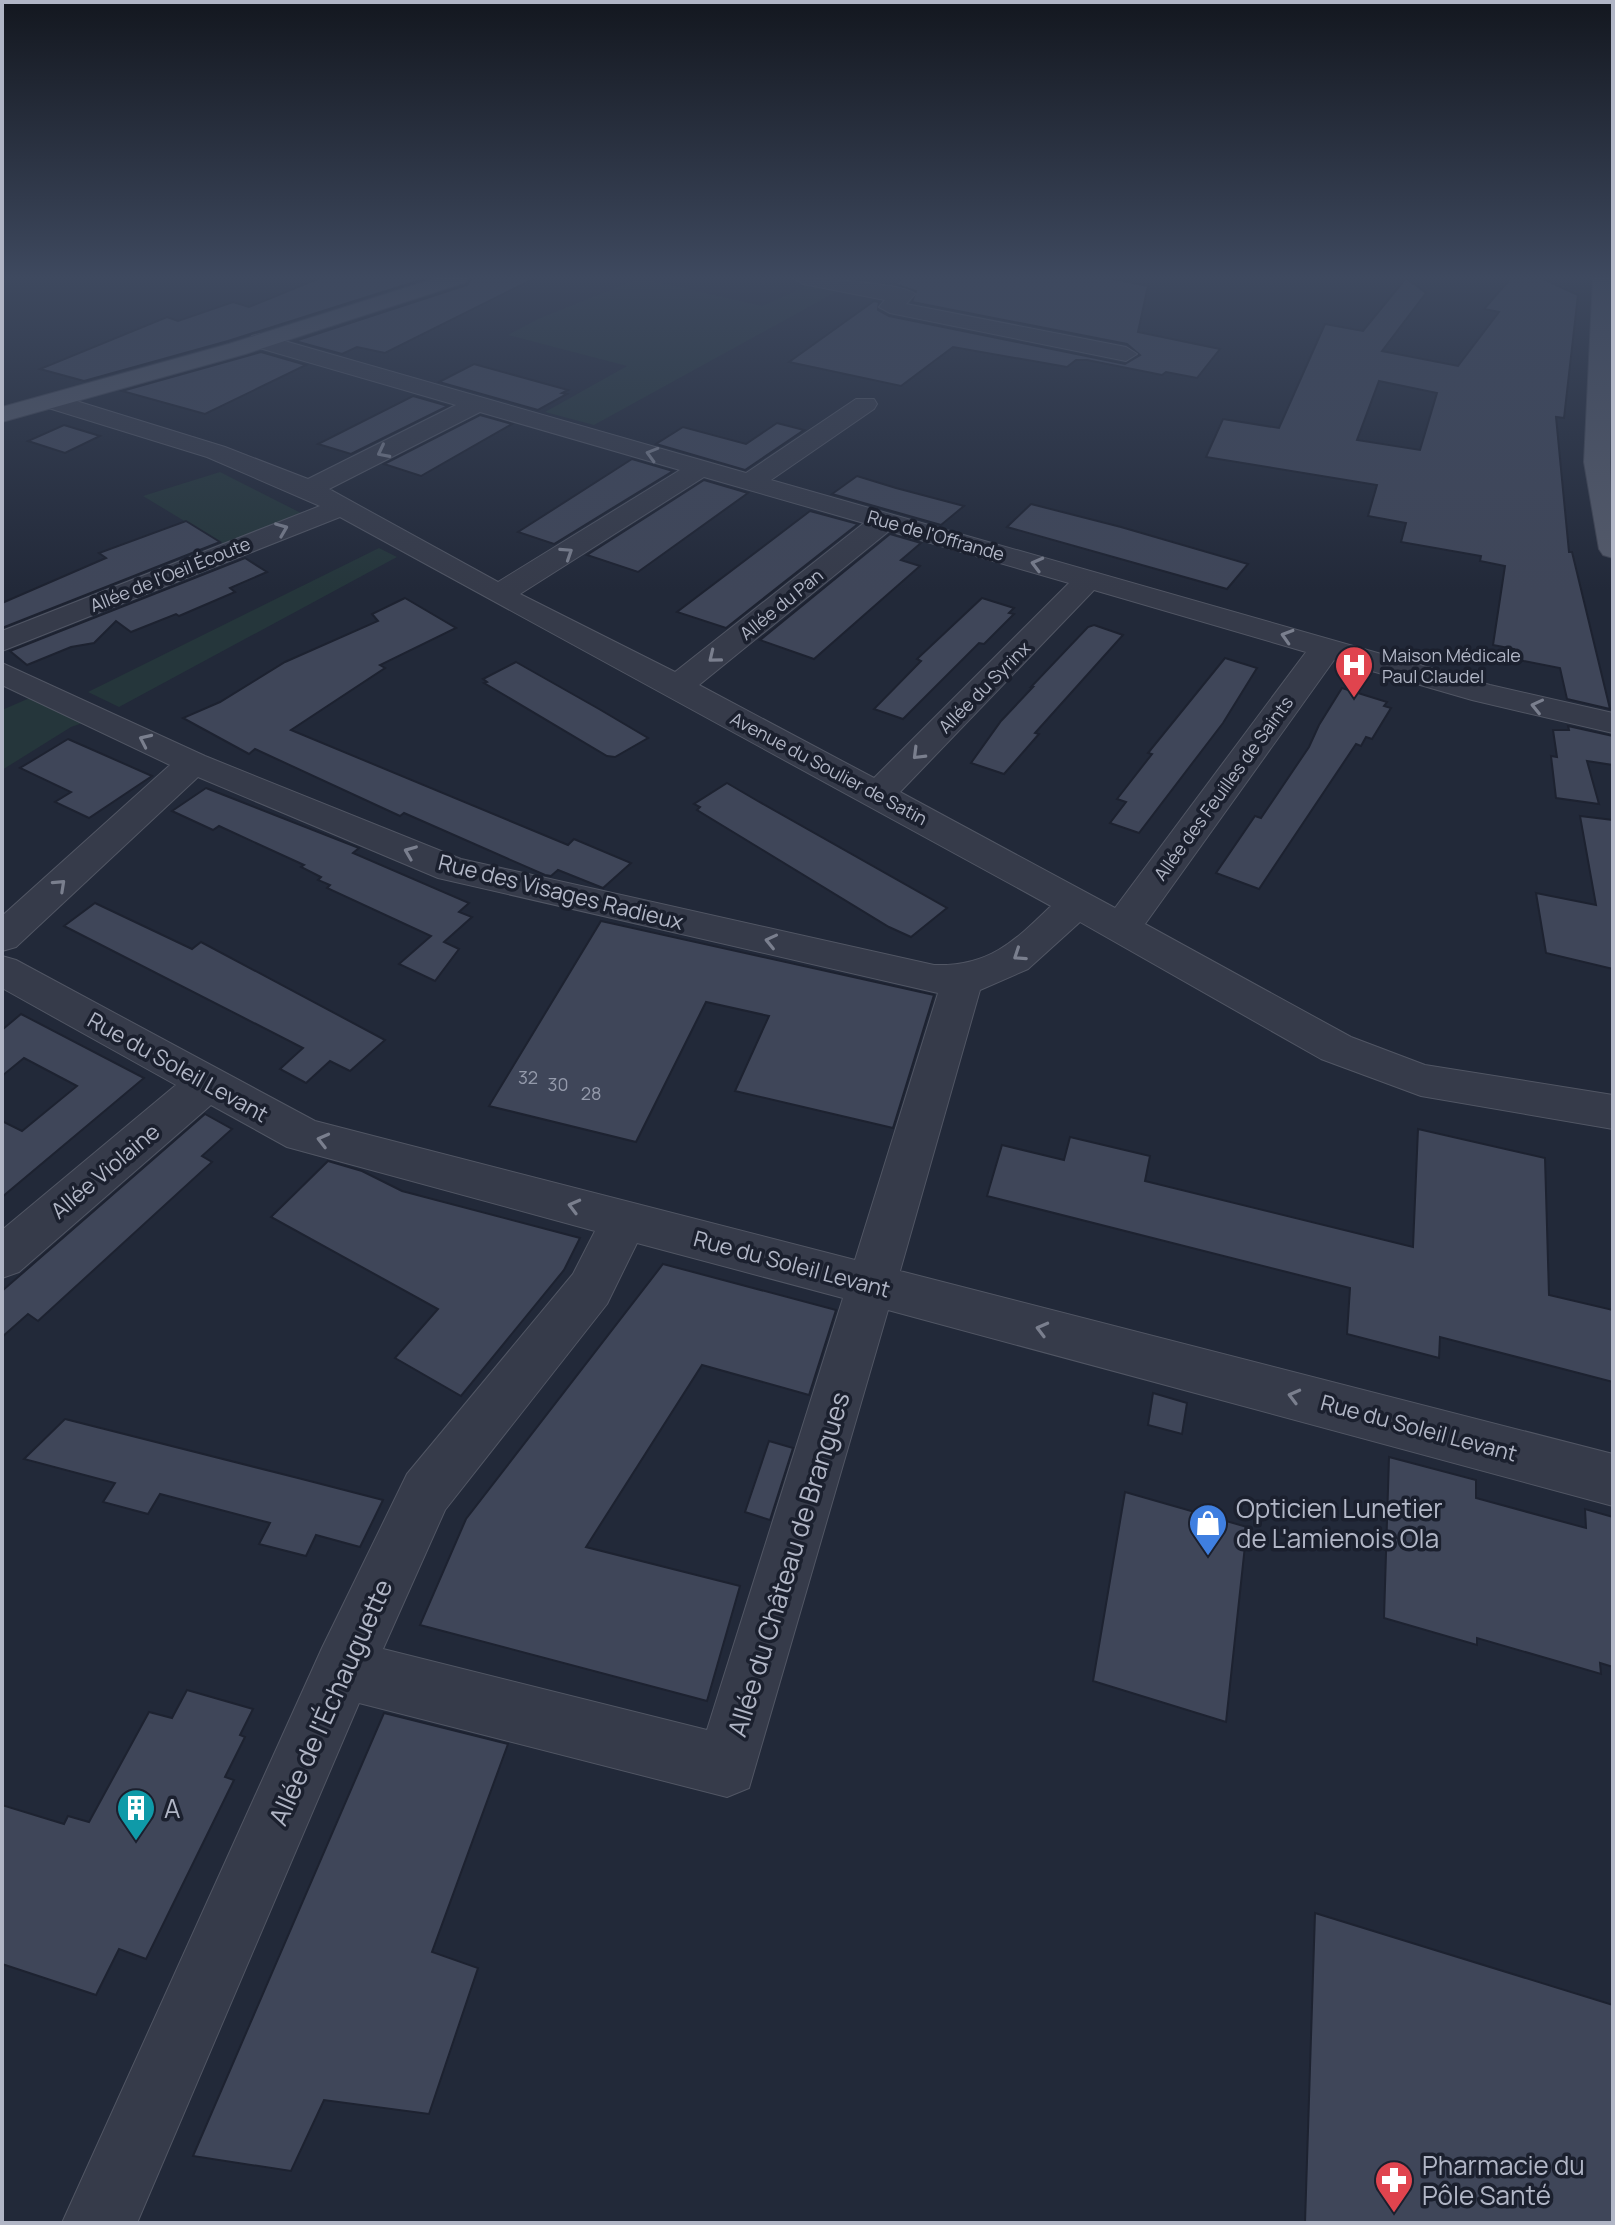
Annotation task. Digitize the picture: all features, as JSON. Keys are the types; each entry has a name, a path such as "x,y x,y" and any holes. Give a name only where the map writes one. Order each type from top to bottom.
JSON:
{"main road":[{"path":"2,415 118,382"},
{"path":"1600,382 1597,462 1613,549"}],"street":[{"name":"Rue de l'Offrande","path":"401,382 1483,693 1613,723"},
{"name":"Avenue du Soulier de Satin","path":"51,401 216,452 309,489 339,508 878,794 1336,1048 1389,1069 1469,1089 1613,1112"},
{"path":"309,489 477,404"},
{"path":"750,482 865,404"},
{"path":"500,593 701,468"},
{"name":"Allée de l'Oeil Écoute","path":"2,642 339,508"},
{"name":"Allée du Pan","path":"678,686 884,521"},
{"name":"Allée du Syrinx","path":"878,794 1090,578"},
{"name":"Allée des Feuilles de Saints","path":"1121,929 1313,662 1327,649"},
{"name":"Rue des Visages Radieux","path":"2,673 193,763 451,869 962,982"},
{"path":"2,938 193,763"},
{"path":"962,982 990,974 1036,943 1077,903"},
{"name":"Rue du Soleil Levant","path":"2,970 303,1135 1613,1480"},
{"name":"Allée du Château de Brangues","path":"343,1669 727,1766 962,982"},
{"name":"Allée Violaine","path":"2,1258 208,1083"},
{"name":"Allée de l'Échauguette","path":"99,2223 343,1669 426,1492 590,1289 625,1220"}],"shaded area":[{"path":"599,382 673,382 594,425 545,412"},
{"path":"220,472 301,513 224,545 143,496"},
{"path":"379,548 397,557 119,707 88,692"},
{"path":"32,697 88,721 71,727 2,770 2,710"}],"building":[{"path":"155,382 271,382 205,414 122,391"},
{"path":"439,382 538,382 568,390 562,393 567,394 538,410"},
{"path":"882,382 907,382 901,386"},
{"path":"1299,382 1379,382 1357,440 1420,450 1437,393 1383,382 1568,382 1564,418 1556,417 1569,552 1572,552 1610,709 1567,699 1560,668 1513,659 1514,649 1493,645 1505,566 1480,561 1481,556 1401,542 1406,523 1368,516 1377,485 1206,457 1223,419 1279,428"},
{"path":"413,396 448,406 351,454 318,444"},
{"path":"480,415 512,424 421,476 384,464"},
{"path":"777,423 804,430 745,470 656,444 683,427 746,444"},
{"path":"64,425 100,436 65,453 28,441"},
{"path":"632,459 673,471 554,544 518,532"},
{"path":"857,476 964,506 941,525 832,494"},
{"path":"704,480 748,493 638,572 587,555"},
{"path":"1031,504 1248,564 1227,589 1007,527"},
{"path":"810,511 858,524 726,628 677,612"},
{"path":"186,521 220,542 2,628 2,603 106,558 99,553"},
{"path":"890,534 921,543 901,560 920,566 814,659 760,640"},
{"path":"245,558 267,572 230,588 235,592 179,616 176,614 131,632 116,621 94,643 71,647 27,665 10,651"},
{"path":"405,598 456,628 380,665 385,668 291,730 568,845 574,839 631,863 603,888 558,870 551,876 545,875 404,813 400,816 255,749 249,754 183,718 220,702 285,662 378,621 372,614"},
{"path":"982,598 1014,608 1009,613 1014,614 984,644 979,643 903,719 874,709 921,661 917,659"},
{"path":"1094,625 1123,635 1035,733 1039,734 1004,774 971,763 1001,721 1031,687 1088,627"},
{"path":"1225,658 1257,668 1223,723 1139,833 1110,823 1126,802 1117,799 1152,754 1148,753"},
{"path":"516,662 648,738 615,757 607,756 484,683 487,682 483,679"},
{"path":"1342,688 1387,702 1384,706 1391,708 1372,739 1366,737 1361,746 1356,744 1259,889 1216,873 1255,816 1261,818 1309,747"},
{"path":"1568,726 1613,736 1613,765 1587,761 1599,804 1556,798 1551,756 1557,757 1553,730 1569,730"},
{"path":"68,739 152,776 89,818 55,802 71,792 20,768"},
{"path":"727,783 947,908 911,937 889,927 697,810 700,807 694,804"},
{"path":"206,788 359,848 353,853 469,903 459,912 472,917 444,942 459,949 435,981 399,964 431,936 327,888 330,885 301,867 304,865 219,826 213,830 172,811"},
{"path":"1580,816 1613,820 1613,969 1546,953 1536,893 1596,905"},
{"path":"95,903 192,949 201,942 385,1040 350,1071 330,1061 306,1083 280,1069 303,1048 64,926"},
{"path":"601,921 934,995 893,1128 735,1091 769,1016 706,1002 636,1142 489,1106"},
{"path":"21,1014 144,1078 2,1197 2,1121 22,1131 77,1086 24,1058 2,1076 2,1030"},
{"path":"205,1114 232,1129 202,1156 212,1162 38,1321 28,1314 2,1337 2,1291"},
{"path":"1418,1129 1545,1158 1549,1295 1613,1310 1613,1382 1440,1337 1439,1358 1347,1334 1350,1288 987,1196 1002,1145 1064,1160 1070,1137 1150,1156 1145,1181 1413,1247"},
{"path":"328,1161 362,1171 402,1191 580,1238 564,1270 461,1396 395,1358 438,1309 271,1217"},
{"path":"663,1264 836,1310 809,1395 702,1365 586,1547 740,1586 707,1701 420,1625 466,1519"},
{"path":"1153,1393 1187,1403 1182,1434 1148,1425"},
{"path":"65,1419 383,1500 360,1547 316,1535 306,1556 259,1544 270,1523 160,1494 148,1514 103,1502 115,1483 24,1459"},
{"path":"769,1441 793,1448 770,1520 745,1512"},
{"path":"1389,1457 1476,1480 1476,1498 1586,1528 1585,1509 1613,1517 1613,1667 1600,1663 1601,1674 1477,1638 1477,1645 1384,1618"},
{"path":"1125,1492 1247,1527 1226,1722 1093,1681"},
{"name":"A","path":"187,1690 253,1709 240,1735 245,1737 225,1777 234,1780 146,1959 119,1949 96,1995 2,1964 2,1805 64,1824 68,1816 89,1822 149,1712 172,1718"},
{"path":"384,1713 508,1744 432,1952 478,1968 429,2114 324,2100 291,2171 193,2156"},
{"path":"1315,1913 1613,2005 1613,2223 1305,2223"}],"place":[{"name":"Maison Médicale Paul Claudel","path":"1354,699"},
{"name":"Opticien Lunetier de L'amienois Ola","path":"1208,1557"},
{"name":"A","path":"136,1842"},
{"name":"Pharmacie du Pôle Santé","path":"1394,2214"}]}
